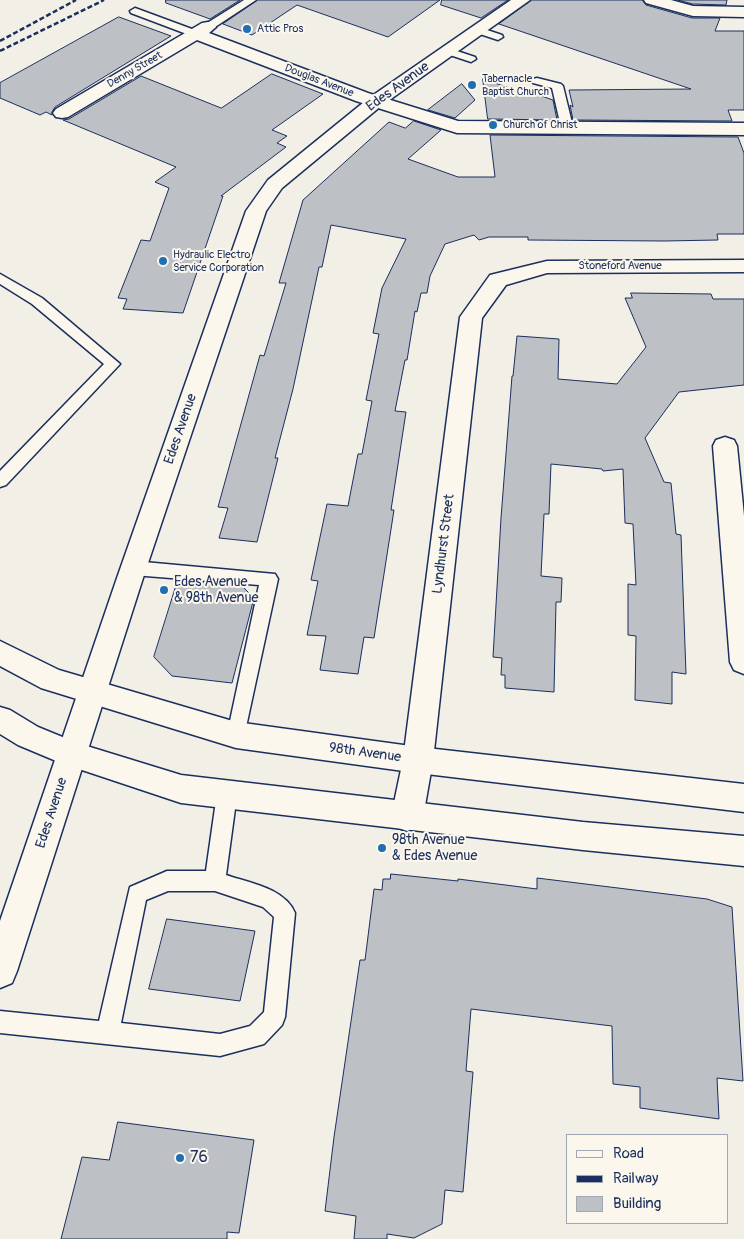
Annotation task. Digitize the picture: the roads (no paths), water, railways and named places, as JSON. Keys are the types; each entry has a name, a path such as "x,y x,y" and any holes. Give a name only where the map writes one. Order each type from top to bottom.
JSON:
{"street":[{"name":"Edes Avenue","path":"0,972 133,568 256,211 275,184 375,102 522,0"},
{"path":"652,0 694,11 744,12"},
{"name":"Douglas Avenue","path":"202,30 375,102 457,127 744,129"},
{"name":"Denny Street","path":"62,113 202,30"},
{"name":"Stoneford Avenue","path":"498,280 547,267 744,266"},
{"name":"Lyndhurst Street","path":"408,816 418,760 471,317 498,280"},
{"path":"726,446 744,662"},
{"name":"98th Avenue","path":"0,652 41,676 236,735 418,760 744,798"},
{"path":"0,719 33,738 72,754 181,789 583,836 744,851"}],"lane":[{"path":"134,11 202,30 250,0"},
{"path":"478,30 498,38"},
{"path":"448,51 471,59"},
{"path":"537,81 557,86 567,127"},
{"path":"0,278 38,301 113,364 0,481"},
{"path":"133,568 268,580 236,735"},
{"path":"216,881 227,794"},
{"path":"0,1022 220,1045 256,1036 274,1017 285,912 270,900 216,881 167,881 137,894 108,1033"}],"railway":[{"path":"0,41 76,0"},
{"path":"0,51 104,0"}],"place":[{"name":"Attic Pros","path":"247,29"},
{"name":"Tabernacle Baptist Church","path":"472,85"},
{"name":"Church of Christ","path":"493,125"},
{"name":"Hydraulic Electro Service Corporation","path":"163,261"},
{"name":"Edes Avenue & 98th Avenue","path":"164,590"},
{"name":"98th Avenue & Edes Avenue","path":"382,848"},
{"name":"76","path":"180,1158"}]}
